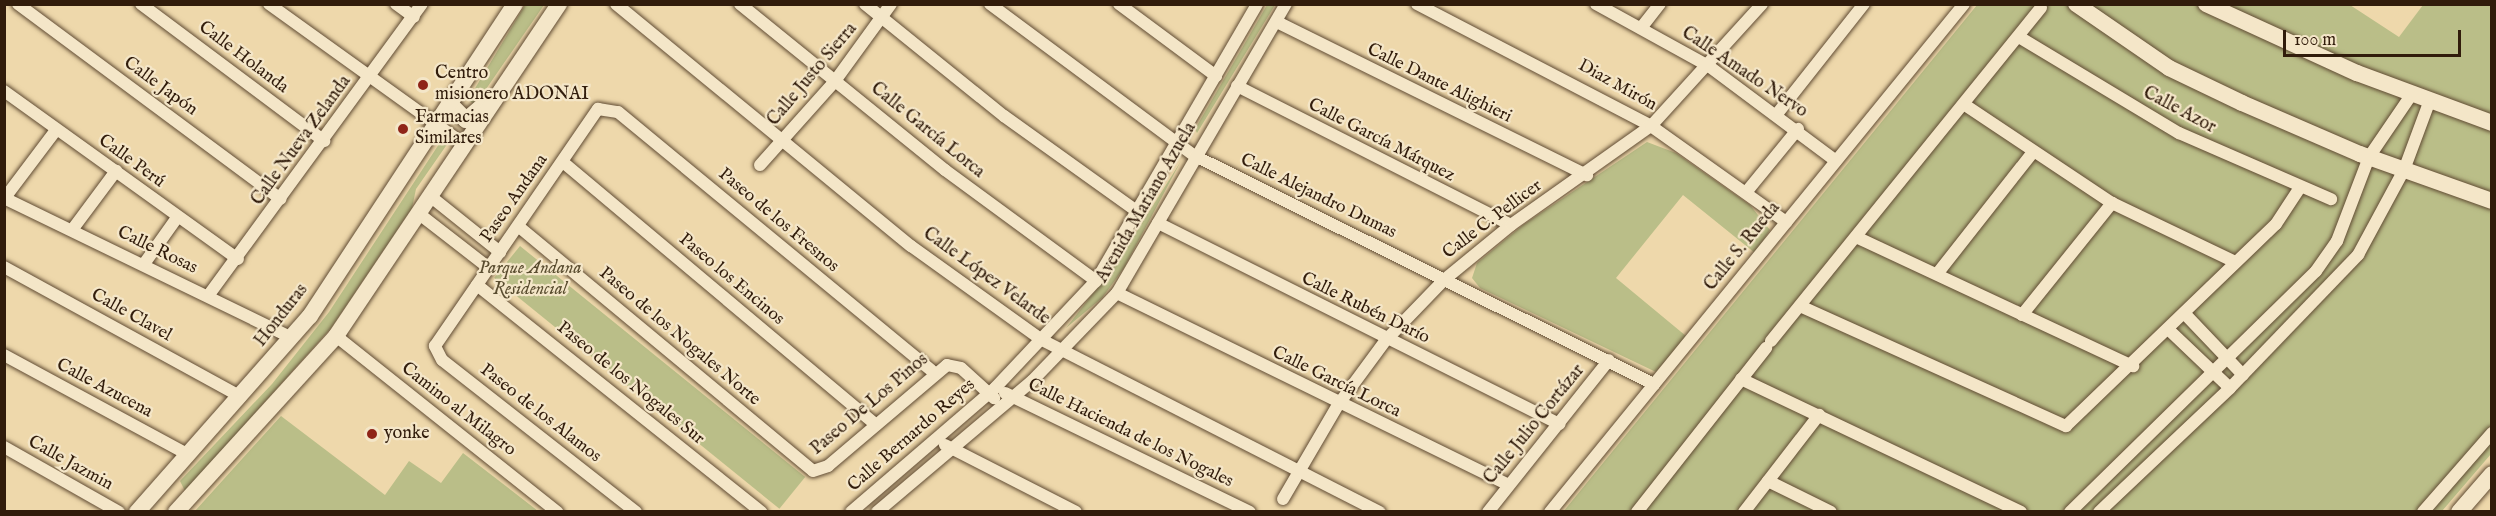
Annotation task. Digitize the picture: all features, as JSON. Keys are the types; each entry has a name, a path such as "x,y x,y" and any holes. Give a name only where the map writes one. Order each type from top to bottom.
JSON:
{"street":[{"name":"Calle Japón","path":"18,4 281,199"},
{"name":"Calle Holanda","path":"141,4 324,141"},
{"path":"269,4 370,79 465,145"},
{"path":"396,4 414,17"},
{"name":"Calle Nueva Zelanda","path":"208,296 238,260 422,4"},
{"name":"Honduras","path":"137,512 292,338 515,4"},
{"path":"165,482 180,507 336,336 559,4"},
{"name":"Calle García Lorca","path":"740,4 835,81 1096,281"},
{"path":"865,4 1138,212"},
{"name":"Calle Justo Sierra","path":"760,165 835,81 883,19 891,4"},
{"name":"Calle Alejandro Dumas","path":"990,4 1195,156 1654,384"},
{"path":"1119,4 1216,76"},
{"name":"Avenida Mariano Azuela","path":"1011,397 1060,351 1117,292 1286,4"},
{"name":"Diaz Mirón","path":"1417,4 1651,126 1748,190 1786,222"},
{"name":"Calle Amado Nervo","path":"1596,4 1710,67 1798,129 1836,161"},
{"path":"1641,28 1660,4"},
{"name":"Calle C. Pellicer","path":"1283,499 1338,405 1386,340 1445,279 1511,225 1587,175 1651,126 1710,67 1762,4"},
{"path":"1777,114 1864,4"},
{"name":"Calle S. Rueda","path":"1550,512 1964,4"},
{"path":"2076,4 2169,68 2369,157 2492,201"},
{"path":"2206,4 2412,93 2492,123"},
{"name":"Calle López Velarde","path":"619,5 911,246 1042,340 1297,472 1380,512"},
{"name":"Avenida Mariano Azuela","path":"992,391 1096,281 1138,212 1255,5"},
{"path":"1637,512 1768,344 1965,105 2041,8"},
{"name":"Calle Dante Alighieri","path":"1277,22 1587,175"},
{"name":"Calle Azor","path":"2019,37 2179,133 2299,189 2331,199"},
{"path":"449,103 462,119 474,119 506,71 527,52"},
{"name":"Calle García Márquez","path":"1237,86 1511,225"},
{"name":"Calle Perú","path":"4,91 116,171 176,219 238,260"},
{"path":"2070,512 2215,373 2316,271 2345,223 2369,157 2412,93"},
{"path":"2099,512 2230,388 2358,255 2404,170 2430,100"},
{"path":"1965,105 2033,153 2112,203 2235,262"},
{"name":"Paseo Andana","path":"439,338 564,163 598,109"},
{"name":"Paseo de los Fresnos","path":"598,109 618,112 933,372"},
{"path":"1748,190 1798,129"},
{"path":"5,199 56,130"},
{"path":"1937,274 2033,153"},
{"name":"Paseo los Encinos","path":"564,163 876,425"},
{"path":"72,230 116,171"},
{"path":"1800,306 2055,425 2074,422 2276,224 2299,189"},
{"path":"430,196 500,252"},
{"name":"Calle Rosas","path":"5,199 144,264 292,338"},
{"path":"2022,315 2112,203"},
{"path":"418,213 489,268"},
{"path":"144,264 176,219"},
{"name":"Calle Rubén Darío","path":"1158,224 1558,424"},
{"name":"Paseo de los Nogales Norte","path":"518,226 819,471"},
{"path":"1856,237 2133,366"},
{"name":"Calle Clavel","path":"4,267 241,397"},
{"name":"Paseo de los Nogales Sur","path":"477,285 761,512"},
{"name":"Calle García Lorca","path":"1117,292 1338,405 1509,485"},
{"path":"2185,314 2243,375"},
{"path":"2169,330 2230,388"},
{"name":"Camino al Milagro","path":"336,336 557,512"},
{"name":"Paseo de los Alamos","path":"439,338 435,346 442,360 636,512"},
{"name":"Calle Azucena","path":"4,355 187,454"},
{"name":"Calle Julio Cortázar","path":"1488,512 1609,360"},
{"name":"Paseo De Los Pinos","path":"819,471 876,425 933,372 955,365 992,391 1001,405"},
{"path":"1741,379 2021,512"},
{"name":"Calle Hacienda de los Nogales","path":"992,391 1011,397 1250,512"},
{"name":"Calle Bernardo Reyes","path":"851,512 992,391"},
{"name":"Calle Bernardo Reyes","path":"885,510 950,449 1011,397"},
{"path":"1744,512 1819,415"},
{"path":"2423,512 2492,433"},
{"path":"938,438 950,449 1076,512"},
{"name":"Calle Jazmin","path":"4,447 119,512"},
{"path":"2459,512 2492,474"},
{"path":"1768,481 1831,512"},
{"path":"867,498 885,510"}],"green space":[{"path":"525,5 544,5 475,105 468,100"},
{"path":"1267,5 1275,5 1197,133 1195,129"},
{"path":"1977,5 2350,5 2399,37 2423,5 2491,5 2491,454 2442,511 1563,512"},
{"path":"443,138 448,143 416,189 412,208 331,328 185,491 180,481 272,384 329,312"},
{"path":"1647,142 1676,153 1750,205 1770,230 1755,253 1683,195 1616,278 1686,336 1656,372 1480,288 1472,278 1477,263 1523,225"},
{"path":"1181,161 1124,268 1102,298 1066,328 1116,264"},
{"name":"Parque Andana Residencial","path":"520,246 805,477 779,509 494,278"},
{"path":"281,416 385,495 409,461 441,483 463,453 538,511 195,511"}],"place":[{"name":"Centro misionero ADONAI","path":"423,85"},
{"name":"Farmacias Similares","path":"403,129"},
{"name":"yonke","path":"372,434"}]}
